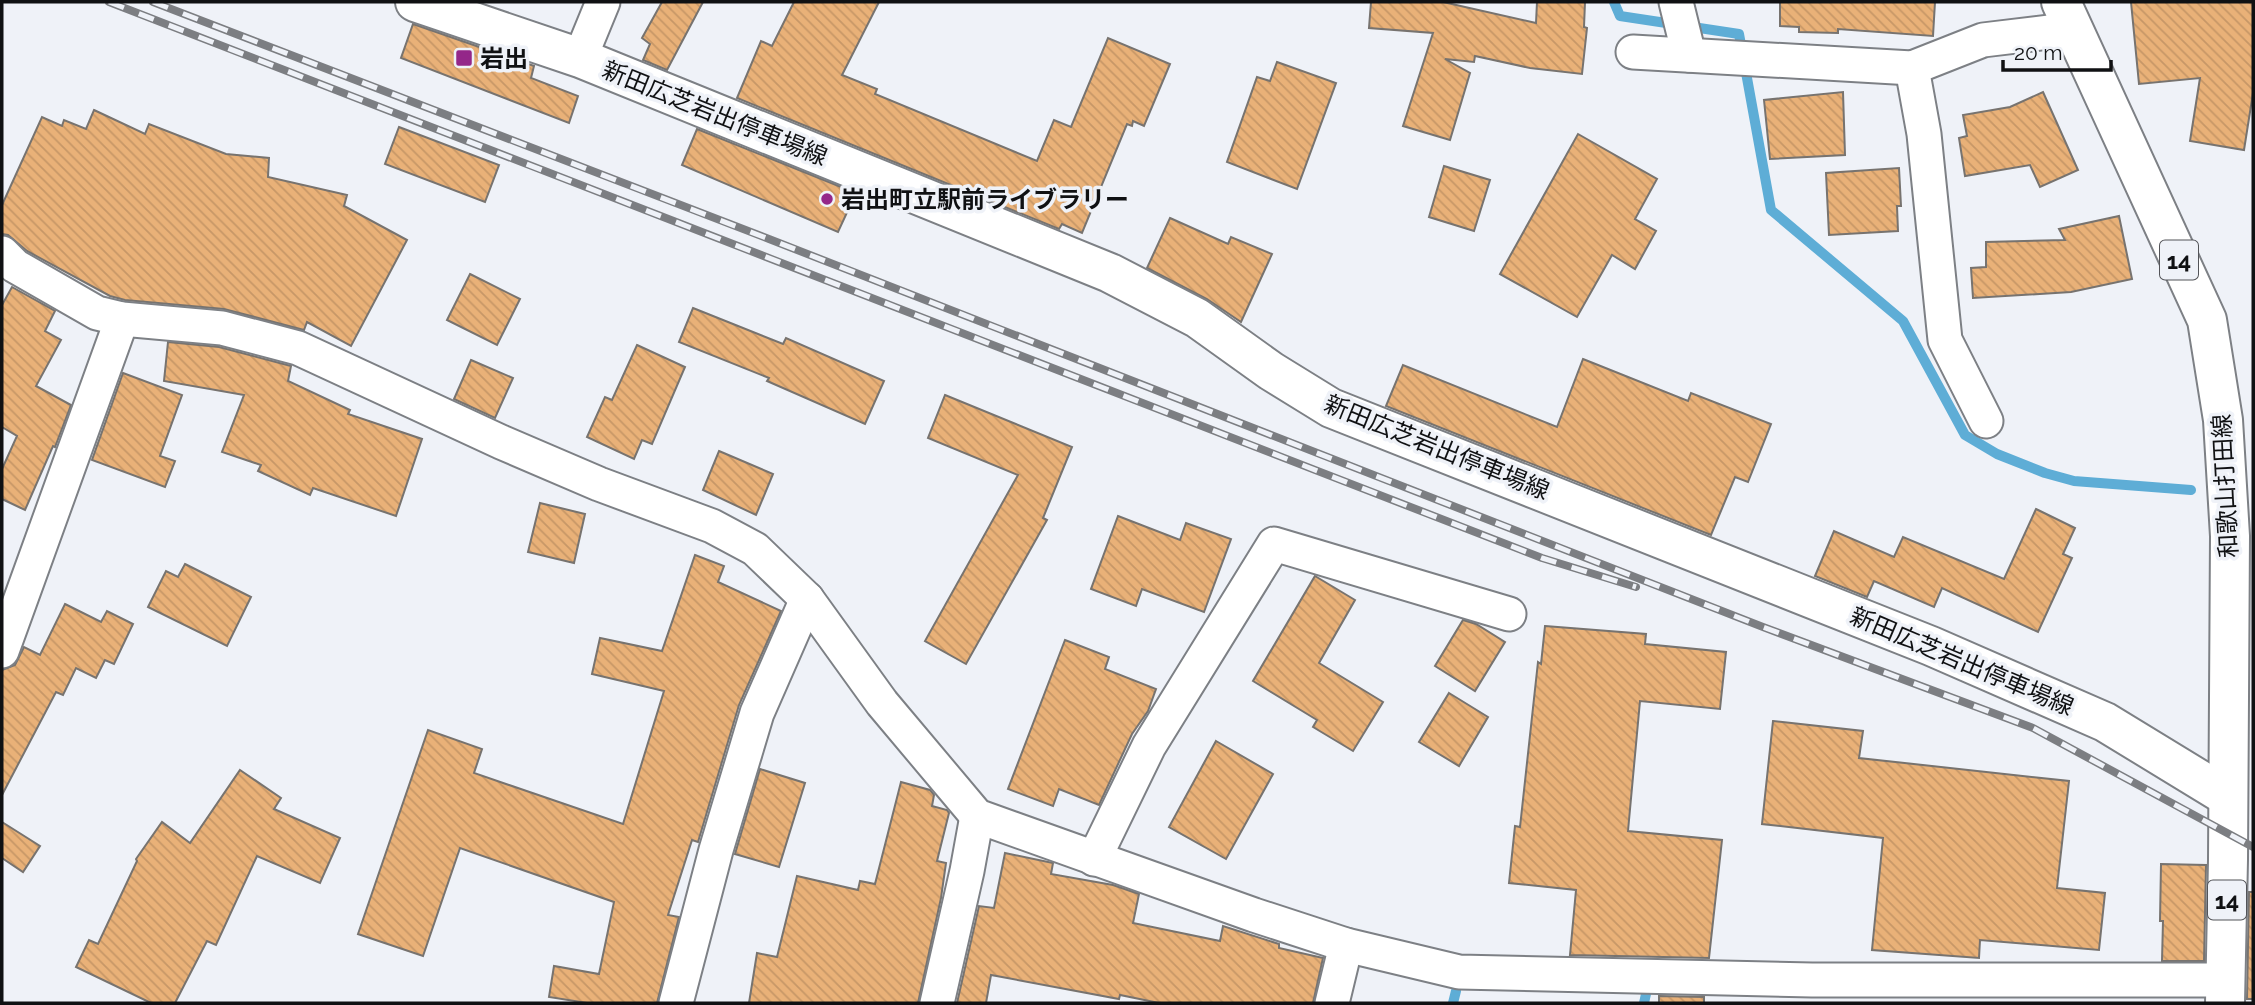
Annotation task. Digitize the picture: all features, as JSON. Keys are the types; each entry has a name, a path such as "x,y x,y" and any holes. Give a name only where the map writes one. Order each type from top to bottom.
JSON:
{"main road":[{"name":"新田広芝岩出停車場線","path":"415,2 580,58 1110,274 1197,318 1271,371 1331,408 1931,646 2105,722 2241,805"},
{"name":"和歌山打田線","path":"2068,15 2207,320 2242,538 2241,805 2225,992"}],"street":[{"path":"580,58 603,2"},
{"path":"1676,2 1689,55"},
{"path":"1633,52 1912,68 1983,40 2068,15"},
{"path":"1912,68 1924,134 1945,340 1986,421"},
{"path":"2,253 15,266 97,313 122,319 222,328 298,348 599,484 712,526 755,549 807,599 882,703 977,816 1346,945 1459,972 2225,992"},
{"path":"2,651 122,319"},
{"path":"1094,859 1149,746 1274,544 1509,614"},
{"path":"676,1003 716,850 757,713 807,599"},
{"path":"937,1003 977,816"},
{"path":"1332,1003 1346,945"}],"building":[{"path":"662,2 703,2 667,70 643,60 650,44 642,38"},
{"path":"794,2 879,2 842,75 877,89 875,94 1037,161 1054,120 1071,127 1108,38 1170,64 1144,126 1133,121 1132,126 1127,124 1082,233 1062,224 1059,229 737,98 761,41 772,46"},
{"path":"1371,2 1443,2 1536,23 1537,2 1585,2 1584,27 1587,28 1582,74 1530,68 1475,56 1474,62 1445,59 1470,73 1450,140 1403,126 1433,33 1369,28"},
{"path":"1780,2 1935,2 1933,36 1838,29 1838,33 1799,32 1799,27 1780,26"},
{"path":"2131,2 2253,2 2253,93 2244,150 2190,141 2200,78 2139,84"},
{"path":"413,24 534,66 531,78 578,96 569,123 401,58"},
{"path":"1277,62 1336,83 1297,189 1227,162 1257,77 1270,81"},
{"path":"1843,92 1845,155 1770,159 1764,100"},
{"path":"2043,92 2078,170 2040,187 2030,165 1965,176 1959,138 1967,136 1963,115 2010,107"},
{"path":"94,110 145,134 149,124 226,154 269,158 268,177 347,195 344,206 407,240 351,346 307,322 304,330 224,309 125,300 110,296 27,251 8,235 2,234 2,205 42,117 62,126 64,120 86,129"},
{"path":"399,127 499,165 485,202 385,164"},
{"path":"697,129 856,193 838,232 682,165"},
{"path":"1578,134 1657,179 1635,219 1656,231 1635,269 1612,255 1577,317 1500,274"},
{"path":"1444,166 1490,180 1474,231 1429,217"},
{"path":"1899,168 1901,206 1897,206 1898,231 1829,235 1826,173"},
{"path":"2119,216 2132,279 2071,292 1973,298 1971,268 1986,267 1986,242 2065,240 2059,229"},
{"path":"1170,218 1228,244 1231,237 1272,254 1241,322 1207,299 1147,268"},
{"path":"470,274 520,299 497,345 447,320"},
{"path":"12,287 55,311 45,331 61,340 36,386 71,405 55,447 53,446 25,510 2,499 2,469 17,436 2,427 2,305"},
{"path":"693,308 783,344 786,338 884,381 865,424 767,381 769,378 679,342"},
{"path":"168,342 219,347 291,366 288,381 350,410 348,414 422,439 396,516 313,488 310,495 258,471 261,465 222,452 244,395 164,381"},
{"path":"637,345 685,367 652,444 642,440 634,459 587,437 605,397 612,400"},
{"path":"1583,359 1688,401 1691,393 1771,424 1748,482 1735,477 1711,535 1386,406 1403,365 1557,427"},
{"path":"471,360 513,378 495,418 454,399"},
{"path":"123,373 182,395 160,456 175,461 165,487 92,460"},
{"path":"945,395 1072,447 1043,518 1047,520 966,664 925,641 1018,475 928,438"},
{"path":"719,451 773,474 756,515 703,490"},
{"path":"540,503 585,514 574,563 528,552"},
{"path":"2036,509 2075,528 2063,554 2072,558 2038,632 1942,588 1934,607 1874,581 1867,597 1815,576 1834,531 1894,557 1903,537 2004,579"},
{"path":"1118,516 1180,540 1186,523 1231,539 1204,612 1142,589 1136,606 1091,589"},
{"path":"695,555 724,566 718,582 781,611 739,705 698,842 692,840 668,915 679,917 657,1003 587,1003 549,997 554,966 599,974 614,902 460,848 423,956 358,934 428,730 482,749 474,773 623,824 664,691 592,674 600,638 662,651"},
{"path":"185,564 251,597 227,646 148,607 166,571 178,577"},
{"path":"1315,576 1355,600 1319,663 1383,702 1353,751 1313,727 1317,720 1253,681"},
{"path":"65,604 101,622 107,611 133,624 114,664 105,660 96,678 76,668 63,695 56,692 2,795 2,670 15,665 24,647 40,655"},
{"path":"1463,620 1476,624 1505,642 1475,691 1435,666"},
{"path":"1545,626 1646,634 1645,644 1726,652 1720,709 1640,701 1628,831 1722,840 1709,958 1570,955 1576,890 1509,883 1515,826 1520,827 1538,662 1541,664"},
{"path":"1065,640 1109,657 1105,669 1156,689 1148,711 1132,734 1099,805 1059,789 1053,806 1008,789"},
{"path":"1449,693 1488,717 1459,766 1419,742"},
{"path":"1773,721 1863,731 1859,758 2069,781 2057,888 2105,893 2099,950 1980,940 1979,958 1872,950 1883,838 1762,824"},
{"path":"1216,741 1273,774 1226,859 1169,827"},
{"path":"760,769 805,783 779,867 735,854"},
{"path":"240,770 281,798 274,809 340,838 320,883 257,856 216,945 207,941 175,1003 151,1003 76,967 89,940 98,944 136,859 162,822 190,843"},
{"path":"901,782 930,790 934,795 932,806 949,813 937,861 946,863 941,898 918,1003 749,1003 757,953 777,957 797,876 858,890 860,881 875,884"},
{"path":"2,822 40,846 23,872 2,858"},
{"path":"1005,853 1053,863 1051,874 1113,885 1139,894 1133,923 1220,941 1223,926 1279,944 1279,948 1323,958 1313,1003 1159,1003 1120,995 1119,999 991,975 986,1003 957,1003 979,906 994,908"},
{"path":"2161,864 2206,865 2204,961 2162,961"},
{"path":"2249,892 2253,892 2253,999 2247,999"},
{"path":"1659,996 1704,997 1704,1003 1659,1003"}],"waterway":[{"path":"1614,2 1620,16 1739,34 1771,210 1903,321 1965,435 1997,454 2074,481 2191,490"},
{"path":"1453,1003 1456,991"},
{"path":"1644,1003 1646,994"}],"railway":[{"path":"109,2 1542,558 1636,587"},
{"path":"153,2 1763,627 2033,728 2253,847"}],"place":[{"name":"岩出","path":"464,58"},
{"name":"岩出町立駅前ライブラリー","path":"827,199"}]}
